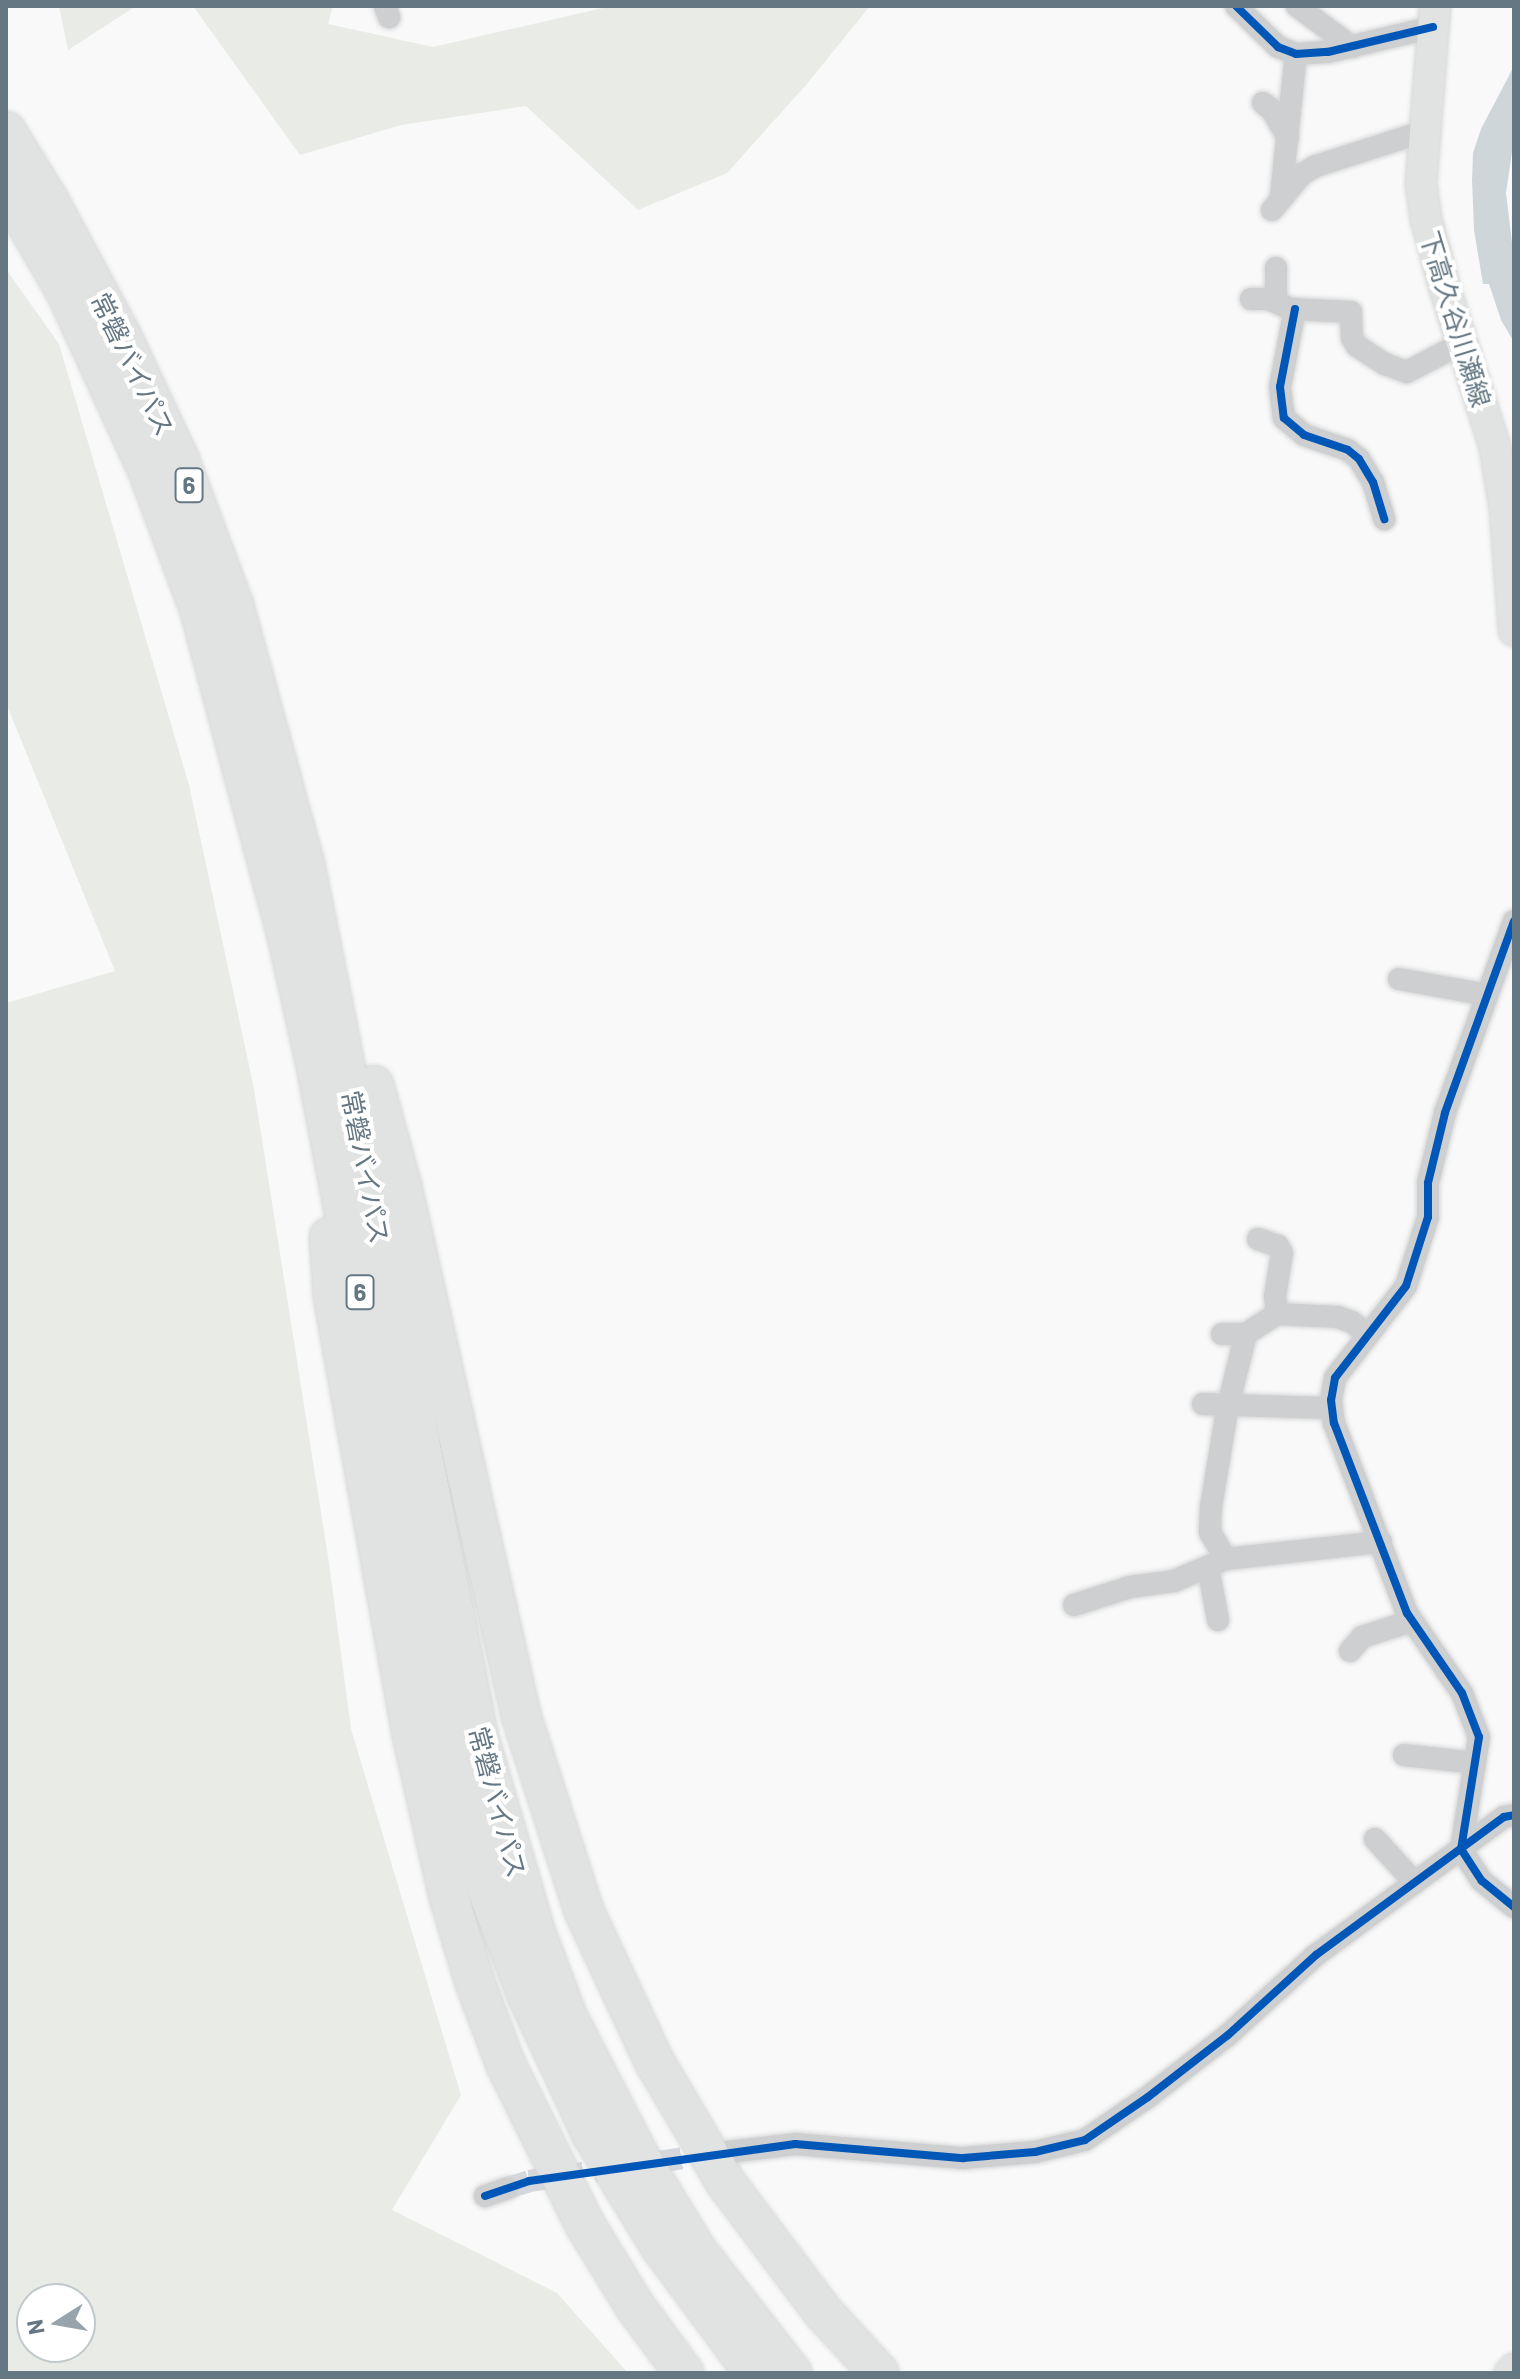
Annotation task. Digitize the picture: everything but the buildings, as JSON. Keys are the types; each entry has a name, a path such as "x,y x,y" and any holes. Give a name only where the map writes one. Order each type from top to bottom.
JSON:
{"highway":[{"name":"常磐バイパス","path":"6,131 49,201 114,322 179,459 234,606 305,865 476,1723 535,1931 567,2016 638,2154 697,2251 792,2373"},
{"name":"常磐バイパス","path":"6,188 66,292 142,457 200,611 286,931 315,1061 447,1745 484,1882 528,1997 591,2133 660,2246 754,2373"},
{"path":"305,865 346,986 402,1187 521,1715 584,1911 654,2061 726,2183 823,2312 879,2373"},
{"path":"315,1061 333,1296 410,1724 449,1897 474,1980 506,2065 542,2146 634,2305 684,2373"}],"main road":[{"name":"下高久谷川瀬線","path":"1434,17 1422,132 1421,184 1426,219 1495,448 1505,508 1514,631"}],"street":[{"path":"1236,6 1278,47 1296,54 1352,47 1434,17"},
{"path":"1297,6 1352,47"},
{"path":"1296,54 1288,139 1277,203 1302,174 1316,166 1422,132"},
{"path":"1263,103 1272,110 1288,139"},
{"path":"1276,268 1286,306 1280,387 1284,418 1304,435 1348,450 1359,459 1373,482 1384,519"},
{"path":"1251,299 1286,306 1351,312 1352,338 1357,346 1385,364 1407,372 1464,342"},
{"path":"1514,921 1445,1113 1428,1183 1428,1217 1406,1286 1335,1378 1332,1408 1334,1423 1412,1621 1462,1693 1479,1737 1461,1849 1482,1881 1514,1907"},
{"path":"1399,979 1487,995"},
{"path":"1258,1239 1278,1246 1282,1253 1275,1296 1277,1314"},
{"path":"1222,1334 1246,1334 1277,1314 1338,1317 1352,1322 1367,1334"},
{"path":"1218,1620 1217,1563 1210,1532 1211,1507 1228,1406 1246,1334"},
{"path":"1203,1404 1332,1408"},
{"path":"1074,1605 1130,1587 1174,1581 1217,1563 1381,1542"},
{"path":"1350,1651 1362,1637 1412,1621"},
{"path":"1404,1755 1475,1763"},
{"path":"728,2152 795,2144 963,2158 1035,2152 1085,2140 1160,2088 1228,2035 1316,1955 1504,1817 1514,1815"},
{"path":"1375,1839 1415,1883"},
{"path":"485,2196 508,2188"}],"shaded area":[{"path":"59,6 136,6 68,50"},
{"path":"193,6 333,6 328,24 433,47 612,6 870,6 806,85 727,173 638,210 526,106 401,125 300,155"},
{"path":"1514,66 1514,138 1506,193 1514,259 1514,342 1501,320 1489,284 1483,284 1474,230 1472,180 1473,153 1481,129"},
{"path":"6,269 59,344 189,785 254,1089 329,1563 351,1729 461,2095 392,2210 557,2293 628,2373 6,2373 6,1003 115,971 6,703"}],"tunnel":[{"path":"508,2188 529,2181 719,2153"}],"cycle path":[{"path":"1236,6 1278,47 1296,54 1328,52 1433,27"},
{"path":"1295,309 1280,387 1284,418 1304,435 1348,450 1359,459 1373,482 1384,519"},
{"path":"1514,921 1445,1113 1428,1183 1428,1217 1406,1286 1335,1378 1331,1400 1334,1423 1407,1613 1462,1693 1479,1737 1461,1849 1482,1881 1514,1907"},
{"path":"485,2196 529,2181 795,2144 963,2158 1035,2152 1085,2140 1148,2097 1228,2035 1316,1955 1504,1817 1514,1815"}]}
